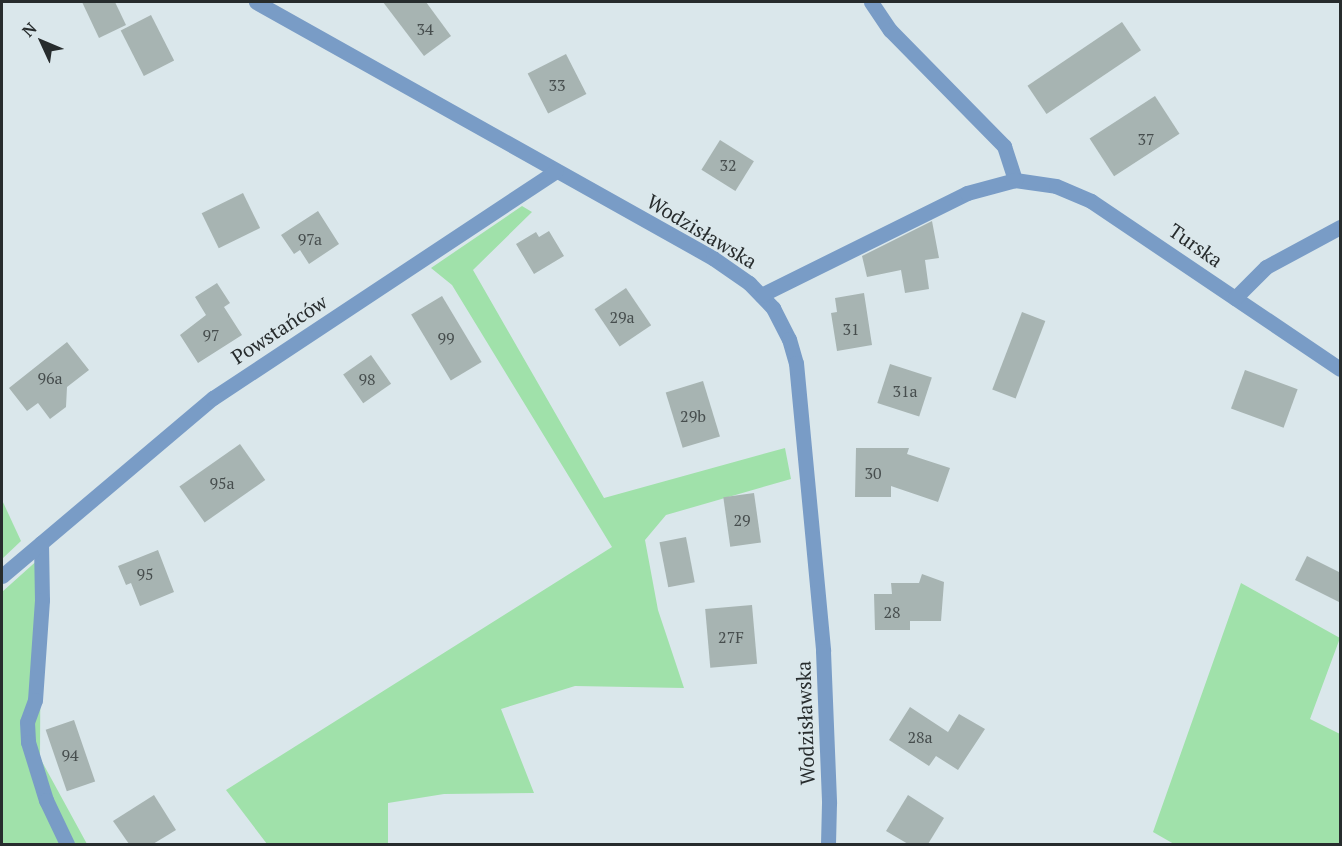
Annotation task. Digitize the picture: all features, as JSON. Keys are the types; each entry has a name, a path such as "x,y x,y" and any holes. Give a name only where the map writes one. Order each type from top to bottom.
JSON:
{"street":[{"name":"Wodzisławska","path":"256,2 713,258 761,295 781,322 796,363 823,651 830,803 828,844"},
{"path":"870,2 890,30 1004,146 1016,180"},
{"name":"Powstańców","path":"2,576 213,398 556,171"},
{"name":"Turska","path":"761,295 967,193 1016,180 1036,181 1056,186 1091,201 1341,369"},
{"path":"1235,298 1266,267 1341,226"},
{"path":"41,543 40,622 35,700 27,722 28,742 46,800 67,844"}],"green space":[{"path":"522,206 532,212 473,270 604,498 785,448 791,479 666,515 645,540 658,610 684,688 575,686 501,709 534,793 444,794 388,803 388,844 267,844 226,790 612,547 452,285 431,268"},
{"path":"2,500 21,541 2,559"},
{"path":"41,557 40,758 87,844 2,844 2,592"},
{"path":"1241,583 1340,638 1310,719 1340,734 1340,844 1174,844 1153,832"}],"building":[{"path":"82,2 115,2 126,25 99,38"},
{"path":"383,2 426,2 451,36 424,56"},
{"path":"151,15 174,60 144,76 121,30"},
{"path":"1122,22 1141,50 1047,114 1027,86"},
{"path":"566,54 586,94 548,114 528,74"},
{"path":"1155,96 1180,134 1114,176 1090,138"},
{"path":"720,140 754,161 735,191 701,170"},
{"path":"243,193 260,228 219,248 202,213"},
{"path":"318,211 339,244 309,264 300,250 294,254 281,235"},
{"path":"932,221 939,258 925,260 929,289 905,293 901,270 867,277 862,256"},
{"path":"549,231 564,256 534,274 516,244 536,232 539,237"},
{"path":"217,283 230,303 224,307 242,335 198,363 180,335 206,315 195,297"},
{"path":"626,288 651,325 620,347 594,309"},
{"path":"864,293 872,345 837,351 831,313 837,312 835,298"},
{"path":"442,296 482,362 451,381 411,315"},
{"path":"1022,312 1045,321 1016,398 992,389"},
{"path":"67,342 89,370 67,387 66,407 50,419 38,403 27,411 9,388"},
{"path":"371,355 391,384 363,403 343,375"},
{"path":"890,364 932,378 919,417 877,403"},
{"path":"1245,370 1298,389 1284,428 1231,409"},
{"path":"703,381 720,436 683,448 666,392"},
{"path":"240,444 265,480 205,522 179,486"},
{"path":"856,448 909,448 907,454 950,468 938,502 891,486 891,497 855,497"},
{"path":"754,493 761,543 730,547 723,497"},
{"path":"686,537 695,582 668,587 659,542"},
{"path":"158,550 174,592 140,606 131,583 126,585 118,566"},
{"path":"1307,556 1341,573 1341,603 1295,580"},
{"path":"922,574 944,582 941,621 910,621 910,630 875,630 874,594 892,594 891,583 919,583"},
{"path":"752,605 757,664 710,668 705,609"},
{"path":"910,707 948,732 959,714 985,729 958,770 936,756 929,766 889,740"},
{"path":"74,720 95,781 67,791 46,730"},
{"path":"154,795 176,830 153,844 129,844 113,821"},
{"path":"908,795 944,818 928,844 908,844 886,831"}]}
